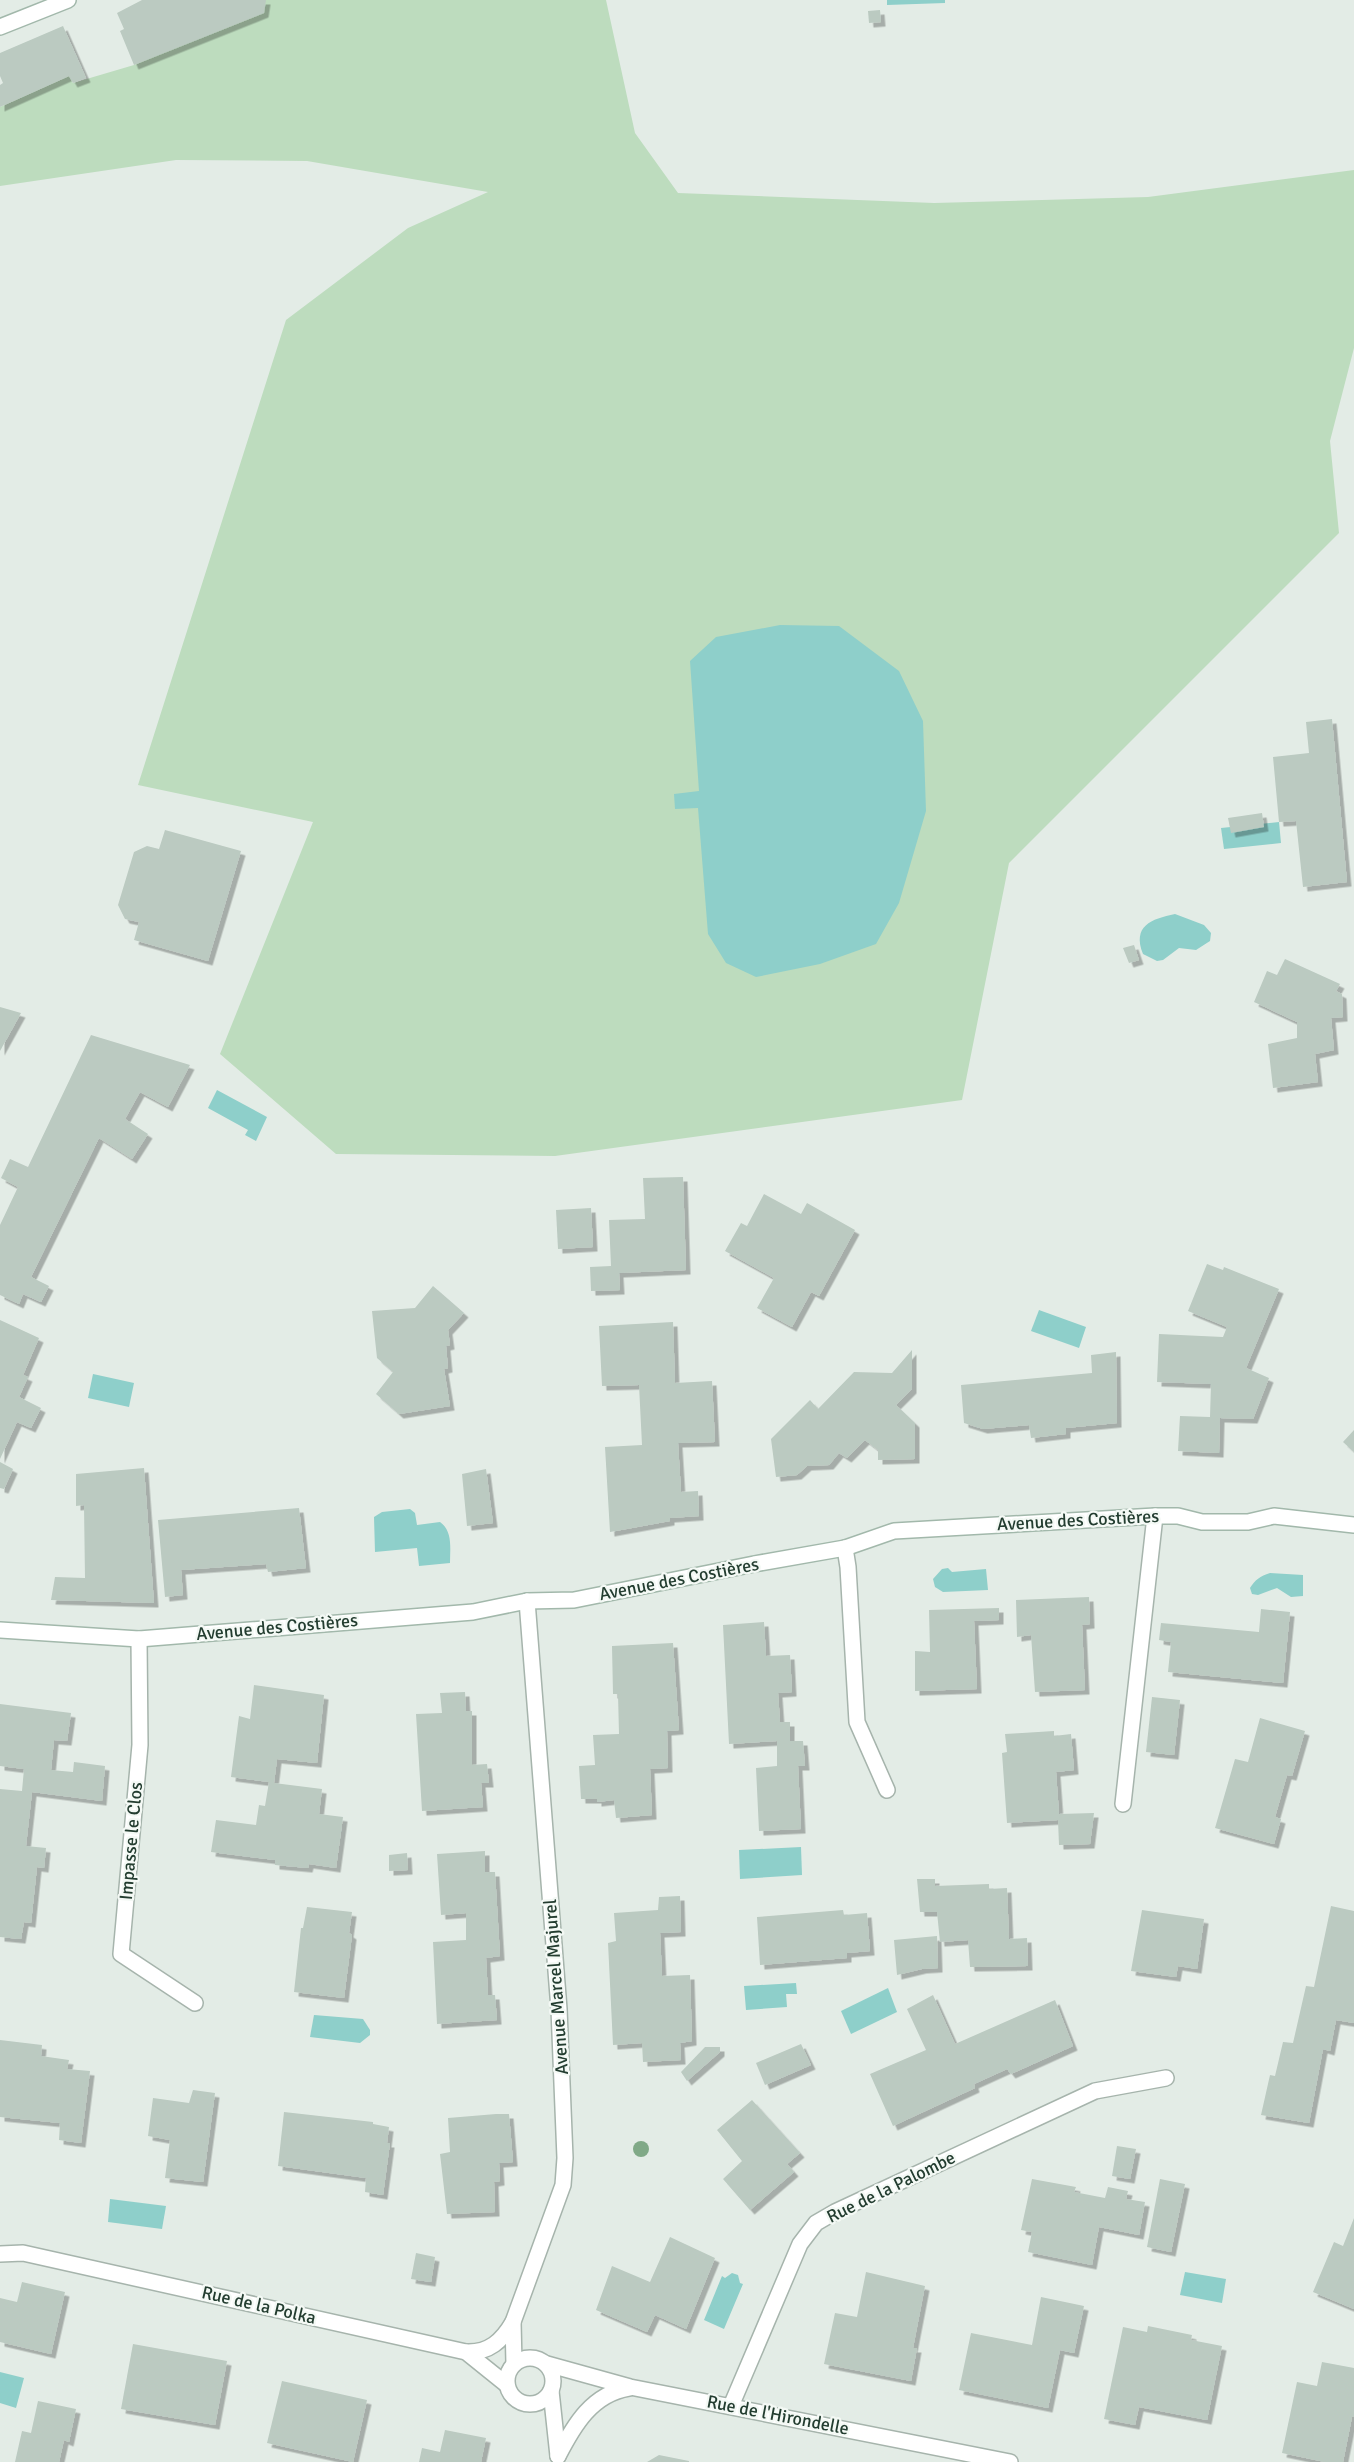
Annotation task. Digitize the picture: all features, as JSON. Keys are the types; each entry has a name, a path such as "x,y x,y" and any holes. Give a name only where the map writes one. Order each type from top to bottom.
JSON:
{"street":[{"path":"0,27 68,0"},
{"path":"1123,1804 1155,1516"},
{"name":"Avenue des Costières","path":"0,1630 138,1639 473,1612 527,1601 574,1600 845,1548 894,1531 1155,1516 1178,1516 1202,1522 1248,1522 1274,1516 1354,1525"},
{"path":"845,1548 848,1567 857,1722 887,1790"},
{"name":"Avenue Marcel Majurel","path":"507,2385 508,2373 514,2364 513,2322 563,2185 565,2158 559,2009 527,1601"},
{"name":"Impasse le Clos","path":"138,1639 140,1745 121,1954 195,2003"},
{"name":"Rue de la Palombe","path":"731,2406 800,2244 816,2223 835,2212 1095,2091 1166,2078"},
{"name":"Rue de la Polka","path":"0,2254 23,2253 466,2352 507,2385"},
{"path":"466,2352 478,2353 495,2344 504,2337 513,2322"},
{"path":"514,2364 531,2358 547,2364 553,2374 551,2391 557,2459"},
{"name":"Rue de l'Hirondelle","path":"547,2364 630,2387 1010,2462"},
{"path":"507,2385 512,2396 527,2404 543,2400 551,2391"},
{"path":"557,2459 575,2424 593,2404 616,2390 630,2387"}],"green space":[{"path":"266,0 606,0 635,133 678,193 934,203 1148,197 1354,170 1354,348 1330,441 1339,533 1009,863 962,1100 555,1156 336,1154 220,1054 313,822 138,785 286,320 408,228 488,192 307,161 176,160 0,186 0,107 69,76 73,83 134,65 164,52"}],"water":[{"path":"887,0 945,0 945,3 887,5"},
{"path":"780,625 839,626 899,671 923,721 926,811 899,903 876,944 820,964 756,977 726,963 708,934 698,808 675,809 674,794 699,791 690,661 716,637"},
{"path":"1279,822 1281,843 1224,849 1221,828"},
{"path":"1175,914 1204,925 1211,933 1210,941 1196,950 1179,948 1163,960 1157,961 1143,954 1140,937 1146,925 1158,918"},
{"path":"217,1090 267,1117 256,1141 245,1135 248,1130 208,1108"},
{"path":"1039,1310 1086,1327 1079,1348 1031,1331"},
{"path":"93,1374 134,1383 129,1407 88,1398"},
{"path":"410,1509 415,1513 417,1525 440,1522 447,1530 450,1541 450,1563 419,1566 417,1548 375,1552 374,1517 382,1512"},
{"path":"948,1568 952,1572 986,1569 988,1590 943,1592 935,1587 933,1579 942,1569"},
{"path":"1270,1573 1303,1575 1303,1596 1291,1597 1277,1588 1258,1595 1252,1594 1250,1588 1254,1583"},
{"path":"801,1847 802,1875 740,1879 739,1850"},
{"path":"796,1983 797,1994 786,1994 787,2007 746,2010 744,1986"},
{"path":"888,1988 897,2012 851,2034 841,2011"},
{"path":"314,2015 363,2019 370,2030 370,2035 360,2043 310,2037"},
{"path":"110,2199 166,2206 162,2229 108,2222"},
{"path":"1185,2272 1226,2279 1222,2303 1180,2295"},
{"path":"732,2273 738,2275 740,2283 743,2284 724,2329 704,2320 722,2276 725,2278"},
{"path":"0,2372 24,2378 16,2408 0,2403"}],"building":[{"path":"142,0 266,0 264,13 134,65 120,31 124,29 117,13"},
{"path":"880,10 881,22 869,23 868,11"},
{"path":"63,26 86,78 73,83 69,76 0,107 0,85 3,83 0,76 0,53"},
{"path":"1332,719 1347,882 1303,887 1296,821 1279,822 1273,757 1309,753 1306,722"},
{"path":"1262,813 1264,827 1231,833 1228,818"},
{"path":"165,830 241,851 208,961 134,940 139,922 125,919 118,905 134,852 147,846 159,849"},
{"path":"1134,945 1139,960 1129,963 1123,948"},
{"path":"1285,959 1340,984 1336,991 1342,994 1343,1017 1331,1018 1334,1050 1315,1054 1318,1082 1273,1088 1268,1044 1297,1038 1297,1022 1254,1002 1267,971 1277,975"},
{"path":"0,1007 21,1013 0,1051"},
{"path":"91,1035 190,1065 168,1107 140,1092 125,1119 148,1134 132,1159 99,1138 31,1277 49,1286 41,1302 23,1294 19,1304 0,1295 0,1225 18,1187 1,1178 10,1159 28,1167"},
{"path":"683,1177 686,1270 619,1273 620,1290 591,1291 590,1267 611,1266 609,1220 645,1219 643,1178"},
{"path":"764,1194 801,1214 807,1203 855,1230 819,1296 811,1292 792,1327 757,1308 774,1278 725,1251 741,1223 747,1226"},
{"path":"591,1208 593,1247 558,1249 556,1210"},
{"path":"1207,1264 1223,1270 1224,1267 1279,1289 1246,1368 1269,1378 1253,1419 1220,1418 1219,1453 1178,1451 1180,1416 1210,1417 1211,1384 1157,1382 1159,1334 1223,1337 1227,1327 1188,1311"},
{"path":"433,1286 464,1313 448,1330 450,1345 446,1346 448,1368 444,1369 450,1406 399,1414 376,1394 393,1372 377,1358 372,1311 415,1308"},
{"path":"0,1320 39,1338 23,1375 28,1377 19,1397 41,1408 31,1428 17,1422 0,1459"},
{"path":"673,1322 675,1383 712,1381 715,1442 678,1443 681,1492 698,1491 699,1516 670,1518 670,1521 610,1532 605,1447 642,1445 639,1385 602,1386 599,1326"},
{"path":"912,1350 912,1389 896,1405 915,1423 915,1459 878,1460 878,1450 865,1440 847,1458 839,1453 829,1465 807,1466 797,1475 776,1477 771,1439 810,1400 818,1409 854,1372 892,1373"},
{"path":"1116,1352 1117,1423 1066,1428 1066,1434 1031,1438 1029,1425 983,1429 964,1423 961,1385 1092,1373 1091,1355"},
{"path":"1354,1430 1354,1452 1343,1442"},
{"path":"0,1462 13,1469 4,1489 0,1488"},
{"path":"144,1468 154,1603 51,1600 55,1577 85,1578 84,1505 76,1506 76,1474"},
{"path":"486,1469 493,1523 467,1526 462,1474"},
{"path":"299,1508 306,1568 268,1572 266,1564 181,1570 183,1595 165,1597 158,1520"},
{"path":"1089,1597 1090,1624 1082,1625 1085,1690 1035,1692 1031,1635 1017,1637 1016,1600"},
{"path":"999,1608 999,1620 974,1621 977,1689 915,1691 915,1651 930,1652 929,1610"},
{"path":"1261,1609 1290,1612 1283,1683 1168,1672 1171,1642 1159,1640 1161,1623 1259,1632"},
{"path":"764,1622 766,1656 790,1655 792,1692 778,1693 780,1722 790,1722 790,1741 803,1741 805,1766 798,1766 801,1829 759,1831 756,1768 777,1766 777,1741 729,1744 723,1625"},
{"path":"673,1643 679,1730 667,1731 668,1768 650,1769 652,1815 616,1818 614,1800 597,1802 597,1799 581,1799 579,1766 595,1765 593,1735 619,1734 618,1694 613,1694 612,1646"},
{"path":"254,1685 324,1695 317,1763 277,1759 274,1783 322,1789 319,1814 343,1817 336,1868 309,1864 308,1868 275,1865 275,1860 211,1852 216,1820 256,1825 259,1805 265,1806 269,1782 231,1777 239,1716 250,1719"},
{"path":"465,1692 466,1711 472,1711 472,1765 487,1764 489,1783 481,1783 483,1807 422,1811 416,1714 442,1713 440,1693"},
{"path":"1152,1697 1180,1700 1174,1755 1146,1752"},
{"path":"0,1704 71,1713 67,1741 54,1740 51,1770 73,1772 74,1762 105,1766 102,1801 32,1792 26,1846 46,1848 44,1868 37,1867 31,1923 24,1922 21,1939 0,1937 0,1789 22,1791 24,1769 0,1766"},
{"path":"1260,1718 1305,1731 1292,1776 1287,1775 1275,1817 1281,1819 1274,1844 1215,1828 1235,1759 1248,1762"},
{"path":"1054,1731 1054,1736 1071,1734 1074,1770 1056,1772 1059,1814 1094,1813 1090,1844 1059,1845 1058,1820 1007,1823 1002,1753 1007,1752 1005,1734"},
{"path":"485,1851 485,1872 495,1872 500,1956 486,1958 488,1995 495,1995 497,2020 437,2024 433,1942 466,1940 466,1913 441,1915 437,1854"},
{"path":"407,1853 408,1870 389,1871 389,1855"},
{"path":"917,1879 935,1879 935,1886 989,1884 989,1889 1007,1888 1009,1939 1027,1938 1028,1966 970,1967 968,1940 940,1942 937,1912 920,1912"},
{"path":"680,1896 681,1932 660,1933 662,1976 690,1975 692,2041 680,2043 681,2060 643,2062 642,2043 613,2045 608,1943 616,1941 614,1913 658,1910 659,1897"},
{"path":"1331,1906 1354,1911 1354,2023 1336,2020 1330,2051 1323,2049 1309,2123 1261,2115 1270,2075 1275,2076 1283,2042 1293,2043 1306,1986 1314,1987"},
{"path":"307,1907 352,1912 349,1933 352,1935 344,1998 294,1992 301,1928 303,1928"},
{"path":"843,1910 844,1915 867,1913 870,1951 847,1953 847,1958 760,1965 757,1917"},
{"path":"1142,1910 1204,1919 1197,1969 1178,1966 1176,1977 1131,1971"},
{"path":"937,1936 938,1968 922,1969 897,1975 894,1940"},
{"path":"933,1995 955,2044 1055,2000 1073,2046 1011,2074 1007,2069 974,2084 975,2088 893,2126 870,2074 926,2050 907,2009"},
{"path":"0,2040 42,2045 41,2056 69,2060 67,2069 90,2071 81,2143 59,2140 60,2123 0,2117"},
{"path":"801,2044 811,2065 765,2085 756,2063"},
{"path":"705,2047 720,2047 720,2052 687,2081 681,2072"},
{"path":"193,2090 215,2093 203,2182 165,2178 170,2140 148,2136 153,2098 189,2103"},
{"path":"752,2100 800,2153 787,2164 794,2172 750,2210 723,2179 742,2161 717,2130"},
{"path":"284,2112 373,2122 373,2124 389,2127 387,2143 390,2143 383,2195 365,2192 366,2178 278,2166"},
{"path":"509,2114 513,2162 499,2163 500,2181 494,2182 495,2212 447,2214 440,2154 450,2152 448,2118"},
{"path":"1117,2146 1136,2149 1130,2179 1112,2176"},
{"path":"1032,2179 1076,2187 1074,2192 1105,2198 1108,2187 1128,2191 1126,2199 1145,2202 1139,2235 1099,2227 1092,2265 1028,2252 1032,2232 1021,2230"},
{"path":"1160,2179 1185,2184 1171,2252 1147,2247"},
{"path":"1354,2218 1354,2309 1313,2292 1334,2242 1343,2246"},
{"path":"670,2237 715,2258 686,2329 655,2315 647,2332 596,2310 612,2266 650,2282"},
{"path":"416,2253 435,2257 431,2282 411,2279"},
{"path":"866,2272 925,2286 913,2348 917,2348 911,2381 824,2364 835,2313 857,2317"},
{"path":"22,2282 65,2292 51,2354 0,2342 0,2298 17,2302"},
{"path":"1041,2297 1084,2306 1074,2353 1060,2350 1048,2408 959,2390 971,2333 1032,2345"},
{"path":"1148,2326 1192,2335 1191,2340 1222,2346 1207,2420 1139,2407 1135,2425 1104,2419 1123,2327 1147,2332"},
{"path":"133,2344 227,2361 215,2425 121,2409"},
{"path":"1322,2362 1354,2368 1354,2417 1352,2417 1343,2462 1325,2462 1282,2453 1297,2382 1317,2386"},
{"path":"282,2381 367,2400 353,2462 267,2443"},
{"path":"38,2401 76,2409 69,2442 64,2440 59,2462 15,2462 22,2431 31,2433"},
{"path":"445,2430 486,2438 481,2462 419,2462 422,2448 440,2452"},
{"path":"659,2455 689,2461 689,2462 647,2462"}]}
